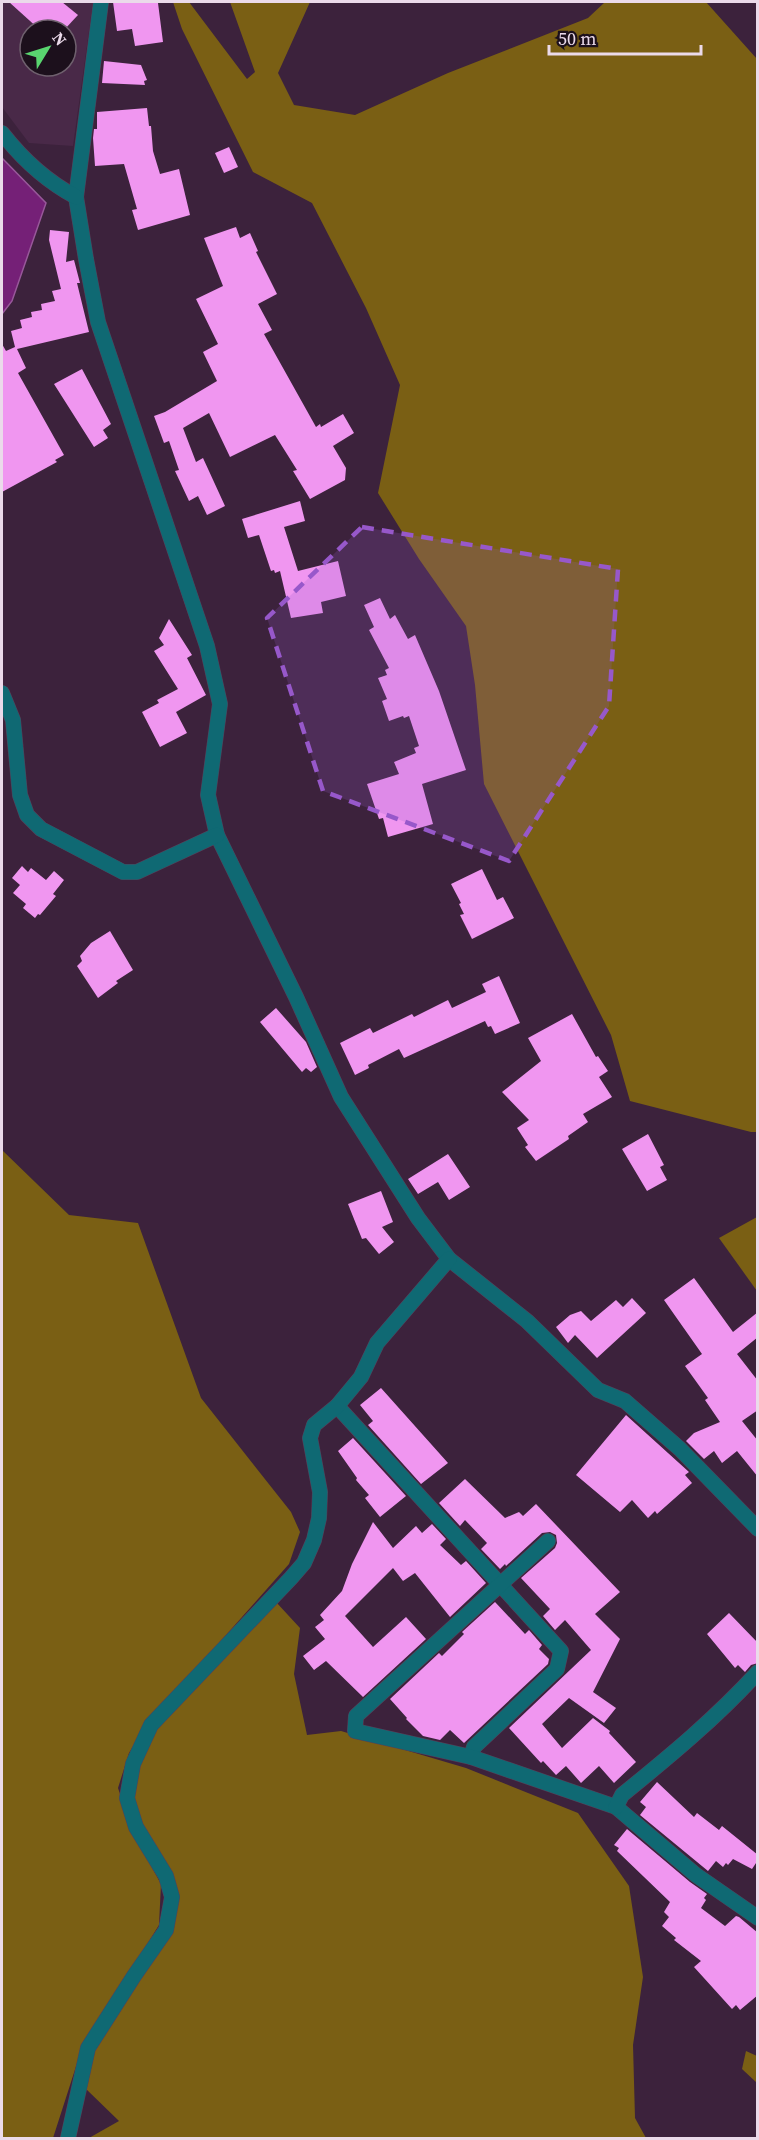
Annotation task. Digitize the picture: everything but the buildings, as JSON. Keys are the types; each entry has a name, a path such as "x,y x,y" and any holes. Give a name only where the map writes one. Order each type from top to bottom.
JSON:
{"street":[{"path":"100,2 76,197 98,322 207,646 215,676 220,704 208,795 217,835 296,997 341,1097 418,1218 449,1259 527,1321 598,1390 625,1401 664,1435 758,1529"},
{"path":"2,133 20,157 57,187 76,197"},
{"path":"2,693 13,720 20,795 27,815 41,829 123,872 137,872 217,835"},
{"path":"68,2139 88,2048 166,1930 172,1897 166,1876 136,1827 127,1798 133,1764 150,1725 304,1563 314,1540 319,1518 320,1492 310,1438 314,1425 338,1406 361,1377 377,1343 449,1259"},
{"path":"338,1406 561,1651 557,1669 474,1747 471,1757"},
{"path":"548,1541 356,1716 355,1731 471,1757 616,1807 696,1875 758,1918"},
{"path":"616,1807 622,1795 696,1734 758,1672"}],"highlighted area":[{"path":"362,527 618,569 609,706 509,861 323,791 267,618"}],"shaded area":[{"path":"2,2 93,2 73,146 29,143 2,107"},
{"path":"173,2 189,2 247,79 255,72 230,2 310,2 278,73 294,105 355,115 448,73 588,18 605,2 706,2 757,59 757,1132 630,1101 611,1035 484,784 475,685 466,626 419,559 378,493 400,385 366,308 312,203 253,172 182,29"},
{"path":"2,158 46,203 12,301 2,314"},
{"path":"2,1150 69,1215 138,1223 201,1398 291,1512 300,1532 289,1564 147,1724 129,1753 118,1788 133,1833 161,1884 159,1925 81,2051 53,2138 2,2138"},
{"path":"757,1217 757,1291 719,1238"},
{"path":"276,1602 300,1628 294,1674 307,1735 341,1731 466,1768 578,1813 629,1886 643,1977 633,2045 635,2118 646,2138 89,2138 119,2121 84,2087 93,2050 177,1897 140,1825 131,1798 137,1765 154,1727"},
{"path":"746,2051 757,2056 757,2083 742,2069"}]}
